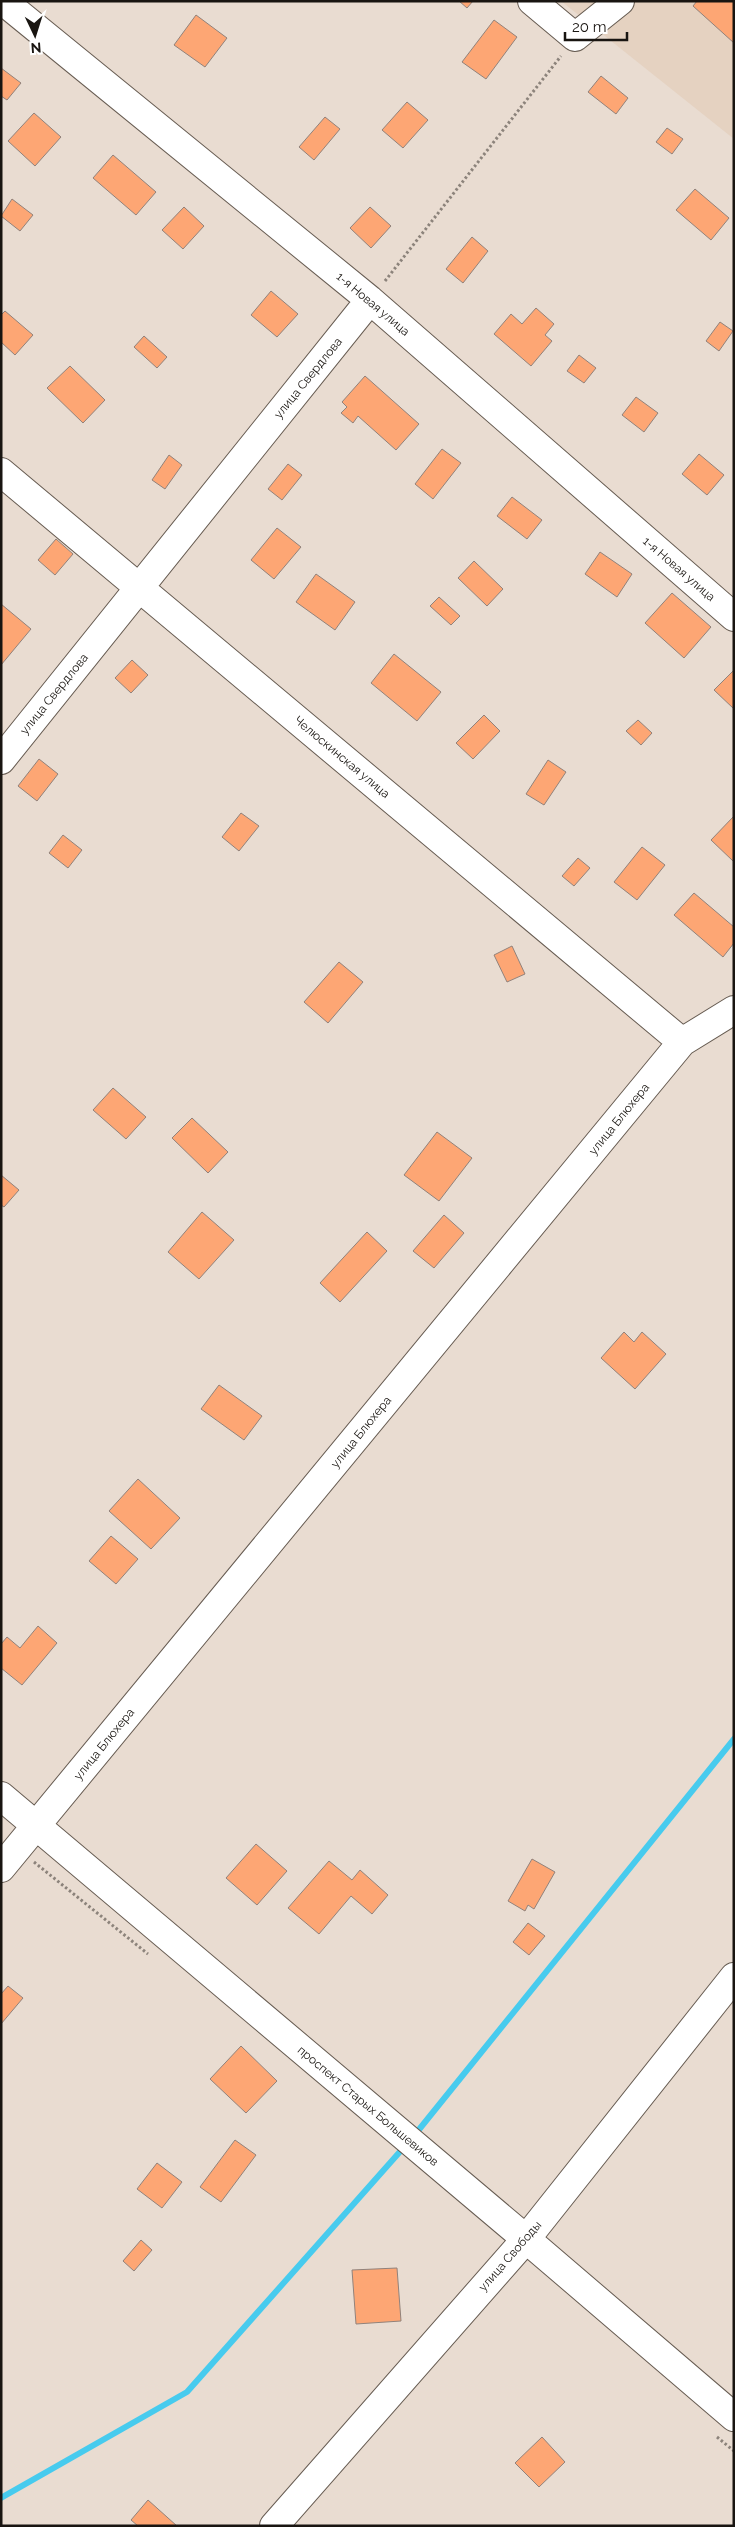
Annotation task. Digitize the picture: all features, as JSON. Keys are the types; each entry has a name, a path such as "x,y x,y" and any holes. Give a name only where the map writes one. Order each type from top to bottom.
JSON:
{"street":[{"name":"1-я Новая улица","path":"3,1 370,300 734,617"},
{"path":"532,1 575,37 620,1"},
{"name":"улица Свердлова","path":"1,760 370,300"},
{"name":"Челюскинская улица","path":"1,472 682,1042"},
{"name":"улица Блюхера","path":"1,1868 682,1042 734,1010"},
{"name":"проспект Старых Большевиков","path":"1,1796 734,2417"},
{"name":"улица Свободы","path":"274,2526 526,2239 734,1976"}],"path":[{"path":"370,300 575,37"}],"shaded area":[{"path":"561,1 734,1 734,139"}],"building":[{"path":"459,1 473,1 467,8"},
{"path":"697,1 734,1 734,43 693,6"},
{"path":"196,15 227,38 205,67 174,45"},
{"path":"494,20 517,37 486,79 462,62"},
{"path":"1,68 21,83 7,100 1,96"},
{"path":"601,76 628,98 616,114 588,92"},
{"path":"407,102 428,120 403,148 382,130"},
{"path":"34,113 61,137 35,166 8,141"},
{"path":"325,117 340,129 314,160 299,147"},
{"path":"667,128 683,139 672,154 656,142"},
{"path":"113,155 156,192 136,215 93,178"},
{"path":"695,189 729,218 711,240 676,210"},
{"path":"12,199 33,215 20,231 1,216"},
{"path":"184,207 204,226 183,249 162,230"},
{"path":"370,207 391,226 371,248 350,228"},
{"path":"472,237 488,251 463,283 446,269"},
{"path":"271,291 298,314 277,337 251,315"},
{"path":"536,308 554,324 545,335 552,341 531,366 494,334 511,314 522,324"},
{"path":"5,311 33,335 15,355 1,342 1,315"},
{"path":"720,322 733,331 719,351 706,341"},
{"path":"144,336 167,357 157,368 134,347"},
{"path":"579,355 596,368 584,383 567,371"},
{"path":"70,366 105,400 83,423 47,388"},
{"path":"365,376 419,424 396,450 358,416 353,423 341,413 347,407 342,402"},
{"path":"636,397 658,413 644,432 622,415"},
{"path":"442,449 461,463 433,499 415,484"},
{"path":"699,454 724,475 707,495 682,474"},
{"path":"169,455 182,465 165,489 152,480"},
{"path":"288,464 302,475 282,500 268,489"},
{"path":"512,497 542,520 527,539 497,516"},
{"path":"277,528 301,547 274,579 251,560"},
{"path":"56,539 73,554 55,575 38,560"},
{"path":"600,552 632,574 617,597 585,574"},
{"path":"474,561 503,589 487,606 458,578"},
{"path":"316,574 355,602 335,630 296,602"},
{"path":"672,593 711,627 684,658 645,623"},
{"path":"439,597 460,616 451,625 430,606"},
{"path":"1,604 31,629 1,665"},
{"path":"394,654 441,692 417,721 371,683"},
{"path":"132,660 148,675 131,693 115,678"},
{"path":"734,670 734,709 714,690"},
{"path":"484,715 500,731 473,759 456,743"},
{"path":"638,720 652,733 641,745 626,731"},
{"path":"39,759 58,774 37,801 18,786"},
{"path":"548,760 566,772 544,805 526,794"},
{"path":"241,813 259,826 239,851 222,837"},
{"path":"734,816 734,860 733,861 711,840"},
{"path":"63,835 82,850 68,868 49,853"},
{"path":"642,847 665,865 637,900 614,882"},
{"path":"578,858 590,868 574,886 562,876"},
{"path":"694,893 734,927 734,943 723,957 674,915"},
{"path":"512,946 525,974 507,982 494,955"},
{"path":"339,962 363,982 328,1023 304,1002"},
{"path":"113,1088 146,1117 126,1139 93,1110"},
{"path":"192,1118 228,1152 208,1173 172,1138"},
{"path":"437,1132 472,1158 439,1201 404,1175"},
{"path":"1,1175 19,1190 4,1207 1,1205"},
{"path":"202,1212 234,1240 199,1279 168,1252"},
{"path":"444,1215 464,1233 434,1268 413,1251"},
{"path":"367,1232 387,1251 340,1302 320,1283"},
{"path":"624,1332 634,1342 642,1332 666,1354 635,1389 601,1358"},
{"path":"219,1385 262,1416 244,1440 201,1409"},
{"path":"138,1479 180,1518 151,1549 109,1511"},
{"path":"111,1536 138,1559 116,1584 89,1561"},
{"path":"38,1626 57,1643 22,1685 1,1668 1,1644 7,1637 20,1648"},
{"path":"256,1844 287,1871 257,1905 226,1878"},
{"path":"532,1859 555,1872 534,1909 528,1905 525,1911 508,1901"},
{"path":"329,1861 352,1880 360,1870 388,1895 372,1914 351,1896 319,1934 288,1908"},
{"path":"528,1923 545,1936 529,1955 513,1942"},
{"path":"8,1986 23,1998 1,2024 1,1994"},
{"path":"241,2046 277,2081 246,2113 210,2079"},
{"path":"235,2140 256,2155 221,2202 200,2187"},
{"path":"157,2163 182,2182 162,2208 137,2189"},
{"path":"141,2240 152,2250 134,2271 123,2261"},
{"path":"397,2268 401,2321 356,2324 352,2270"},
{"path":"542,2437 565,2462 539,2487 515,2463"},
{"path":"148,2500 177,2526 138,2526 131,2520"}],"waterway":[{"path":"413,2137 734,1739"},
{"path":"1,2498 187,2392 405,2146"}]}
